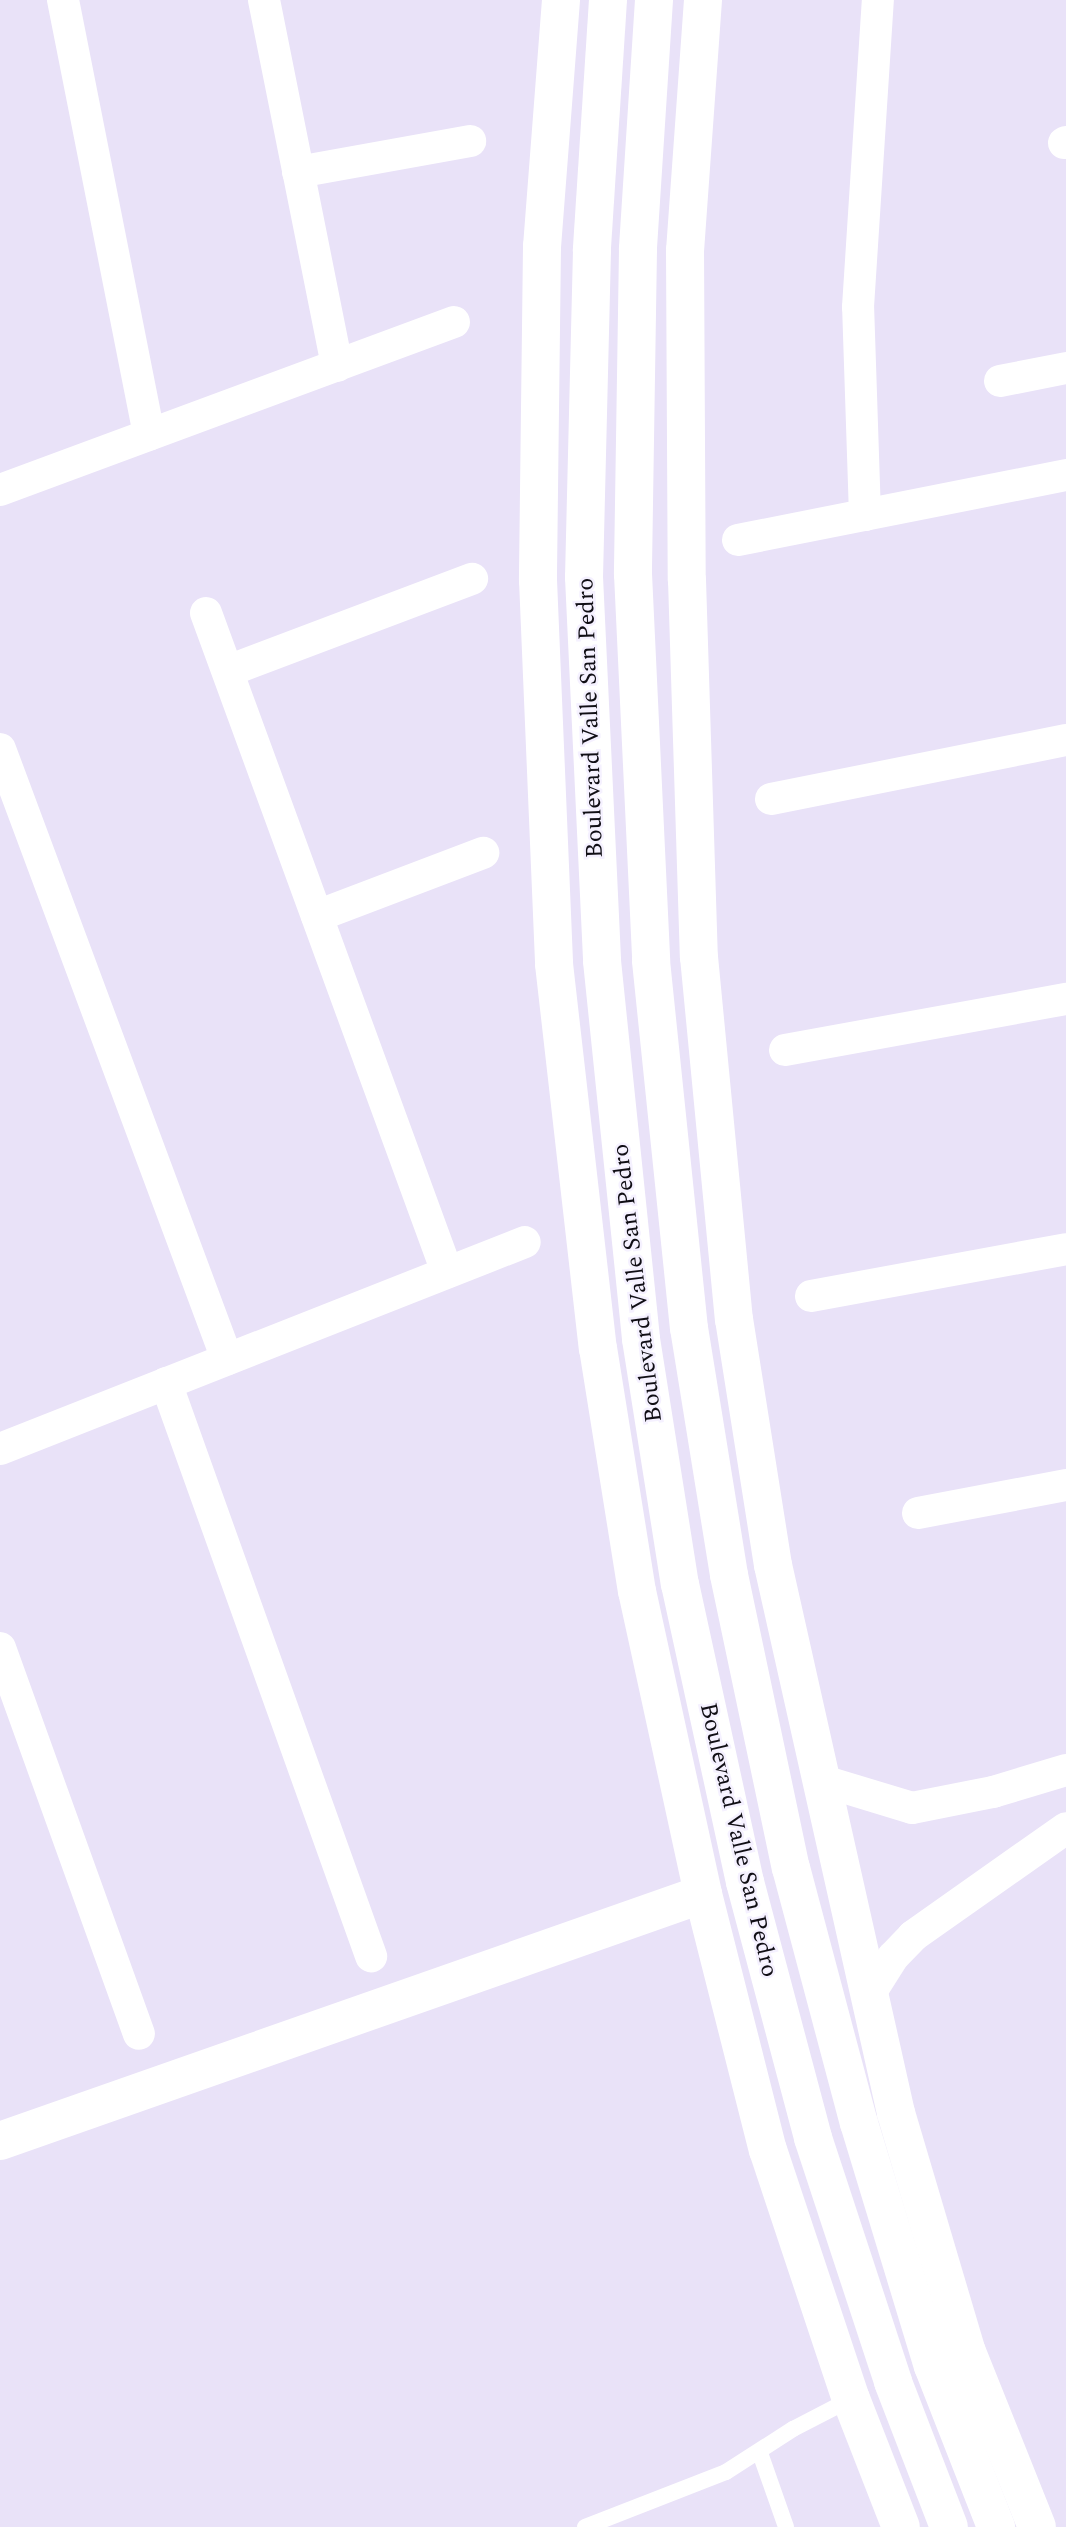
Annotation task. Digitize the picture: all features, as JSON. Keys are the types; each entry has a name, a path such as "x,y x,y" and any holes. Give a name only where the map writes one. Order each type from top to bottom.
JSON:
{"main road":[{"name":"Boulevard Valle San Pedro","path":"561,0 542,246 538,580 554,964 600,1362 637,1591 703,1894 768,2150 851,2399 901,2527"},
{"name":"Boulevard Valle San Pedro","path":"608,0 592,250 584,577 602,961 642,1339 680,1584 745,1882 813,2138 893,2382 949,2527"},
{"name":"Boulevard Valle San Pedro","path":"654,0 638,249 633,574 651,961 689,1328 729,1575 791,1868 859,2123 929,2353 996,2527"},
{"path":"703,0 685,250 687,580 699,957 734,1319 773,1565 896,2113 967,2352 1037,2527"},
{"path":"2,2136 703,1894"}],"street":[{"path":"63,0 149,435"},
{"path":"264,0 337,366"},
{"path":"865,515 858,307 878,0"},
{"path":"299,172 470,141"},
{"path":"0,490 454,322"},
{"path":"1000,381 1066,368"},
{"path":"738,540 1066,475"},
{"path":"228,671 472,579"},
{"path":"206,613 447,1272"},
{"path":"771,800 1066,740"},
{"path":"0,749 227,1359"},
{"path":"317,916 483,853"},
{"path":"785,1050 1066,999"},
{"path":"3,1440 166,1383 525,1242"},
{"path":"810,1296 1066,1249"},
{"path":"166,1383 371,1956"},
{"path":"918,1513 1066,1485"},
{"path":"0,1648 139,2034"},
{"path":"820,1780 912,1808 993,1792 1066,1769"},
{"path":"869,1995 892,1956 913,1936 1066,1828"}],"lane":[{"path":"586,2527 726,2472 760,2453 793,2429 851,2399"},
{"path":"760,2453 786,2527"}]}
